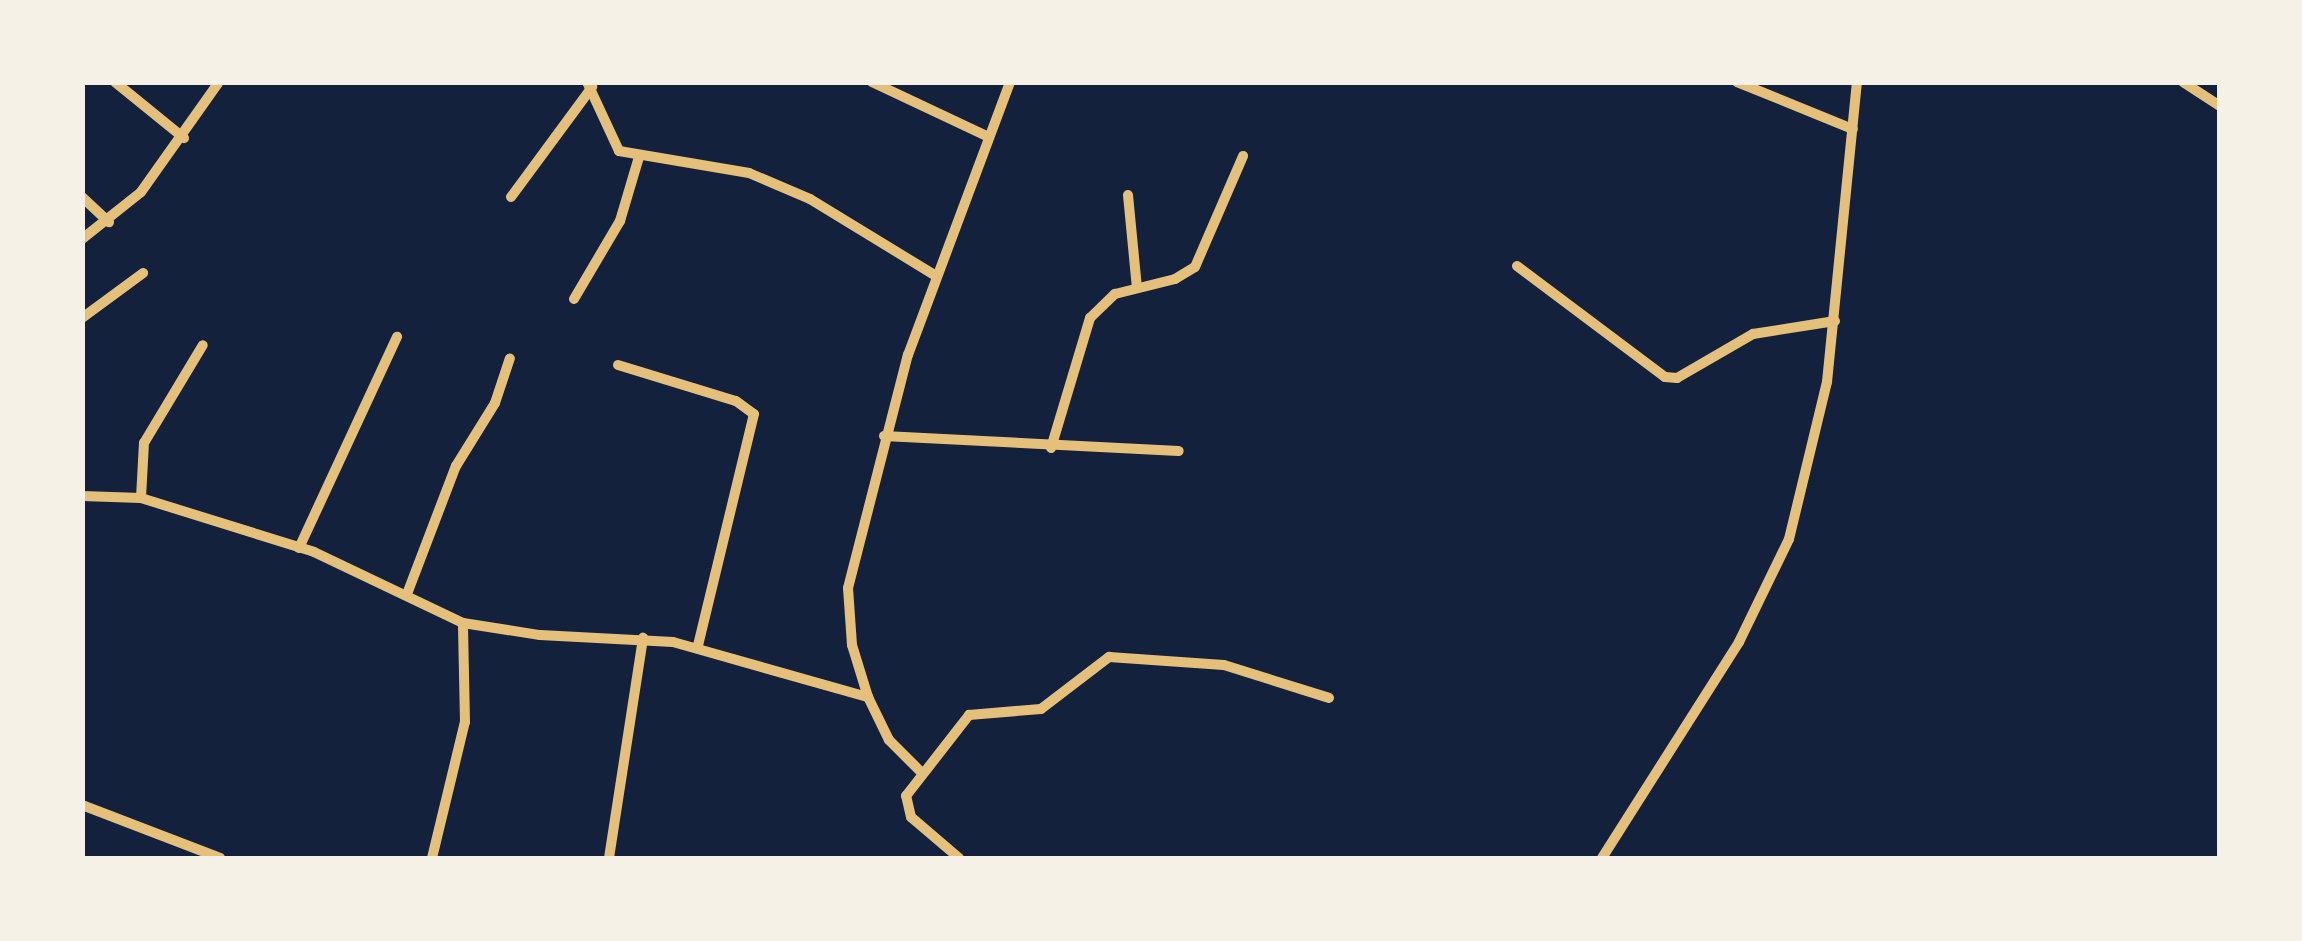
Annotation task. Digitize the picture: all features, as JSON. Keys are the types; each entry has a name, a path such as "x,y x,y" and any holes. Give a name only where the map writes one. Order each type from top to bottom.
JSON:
{"street":[{"path":"115,82 184,138"},
{"path":"82,239 109,222 184,138 219,82"},
{"path":"872,82 989,136"},
{"path":"922,772 889,740 868,696 852,645 848,588 884,436 936,276 1010,82"},
{"path":"1737,82 1853,129"},
{"path":"1602,858 1772,580 1810,465 1835,321 1857,82"},
{"path":"2182,82 2220,106"},
{"path":"589,85 613,143 639,157 708,162 749,173 810,199 936,276"},
{"path":"511,198 589,85"},
{"path":"1051,448 1090,318 1115,294 1195,267 1243,156"},
{"path":"574,299 620,222 639,157"},
{"path":"82,196 109,222"},
{"path":"1128,196 1137,288"},
{"path":"1517,266 1664,377 1676,378 1752,334 1835,321"},
{"path":"82,318 143,273"},
{"path":"299,548 398,337"},
{"path":"140,498 144,442 203,345"},
{"path":"407,594 456,466 495,403 510,358"},
{"path":"618,365 736,401 754,414 698,646"},
{"path":"884,436 1051,448 1179,451"},
{"path":"82,496 140,498 299,548 407,594 463,623 540,635 643,638 698,646 868,696"},
{"path":"432,858 465,722 463,623"},
{"path":"609,858 643,638"},
{"path":"959,858 906,808 906,796 960,719 978,711 1041,709 1109,657 1224,665 1329,698"},
{"path":"82,806 220,858"}]}
